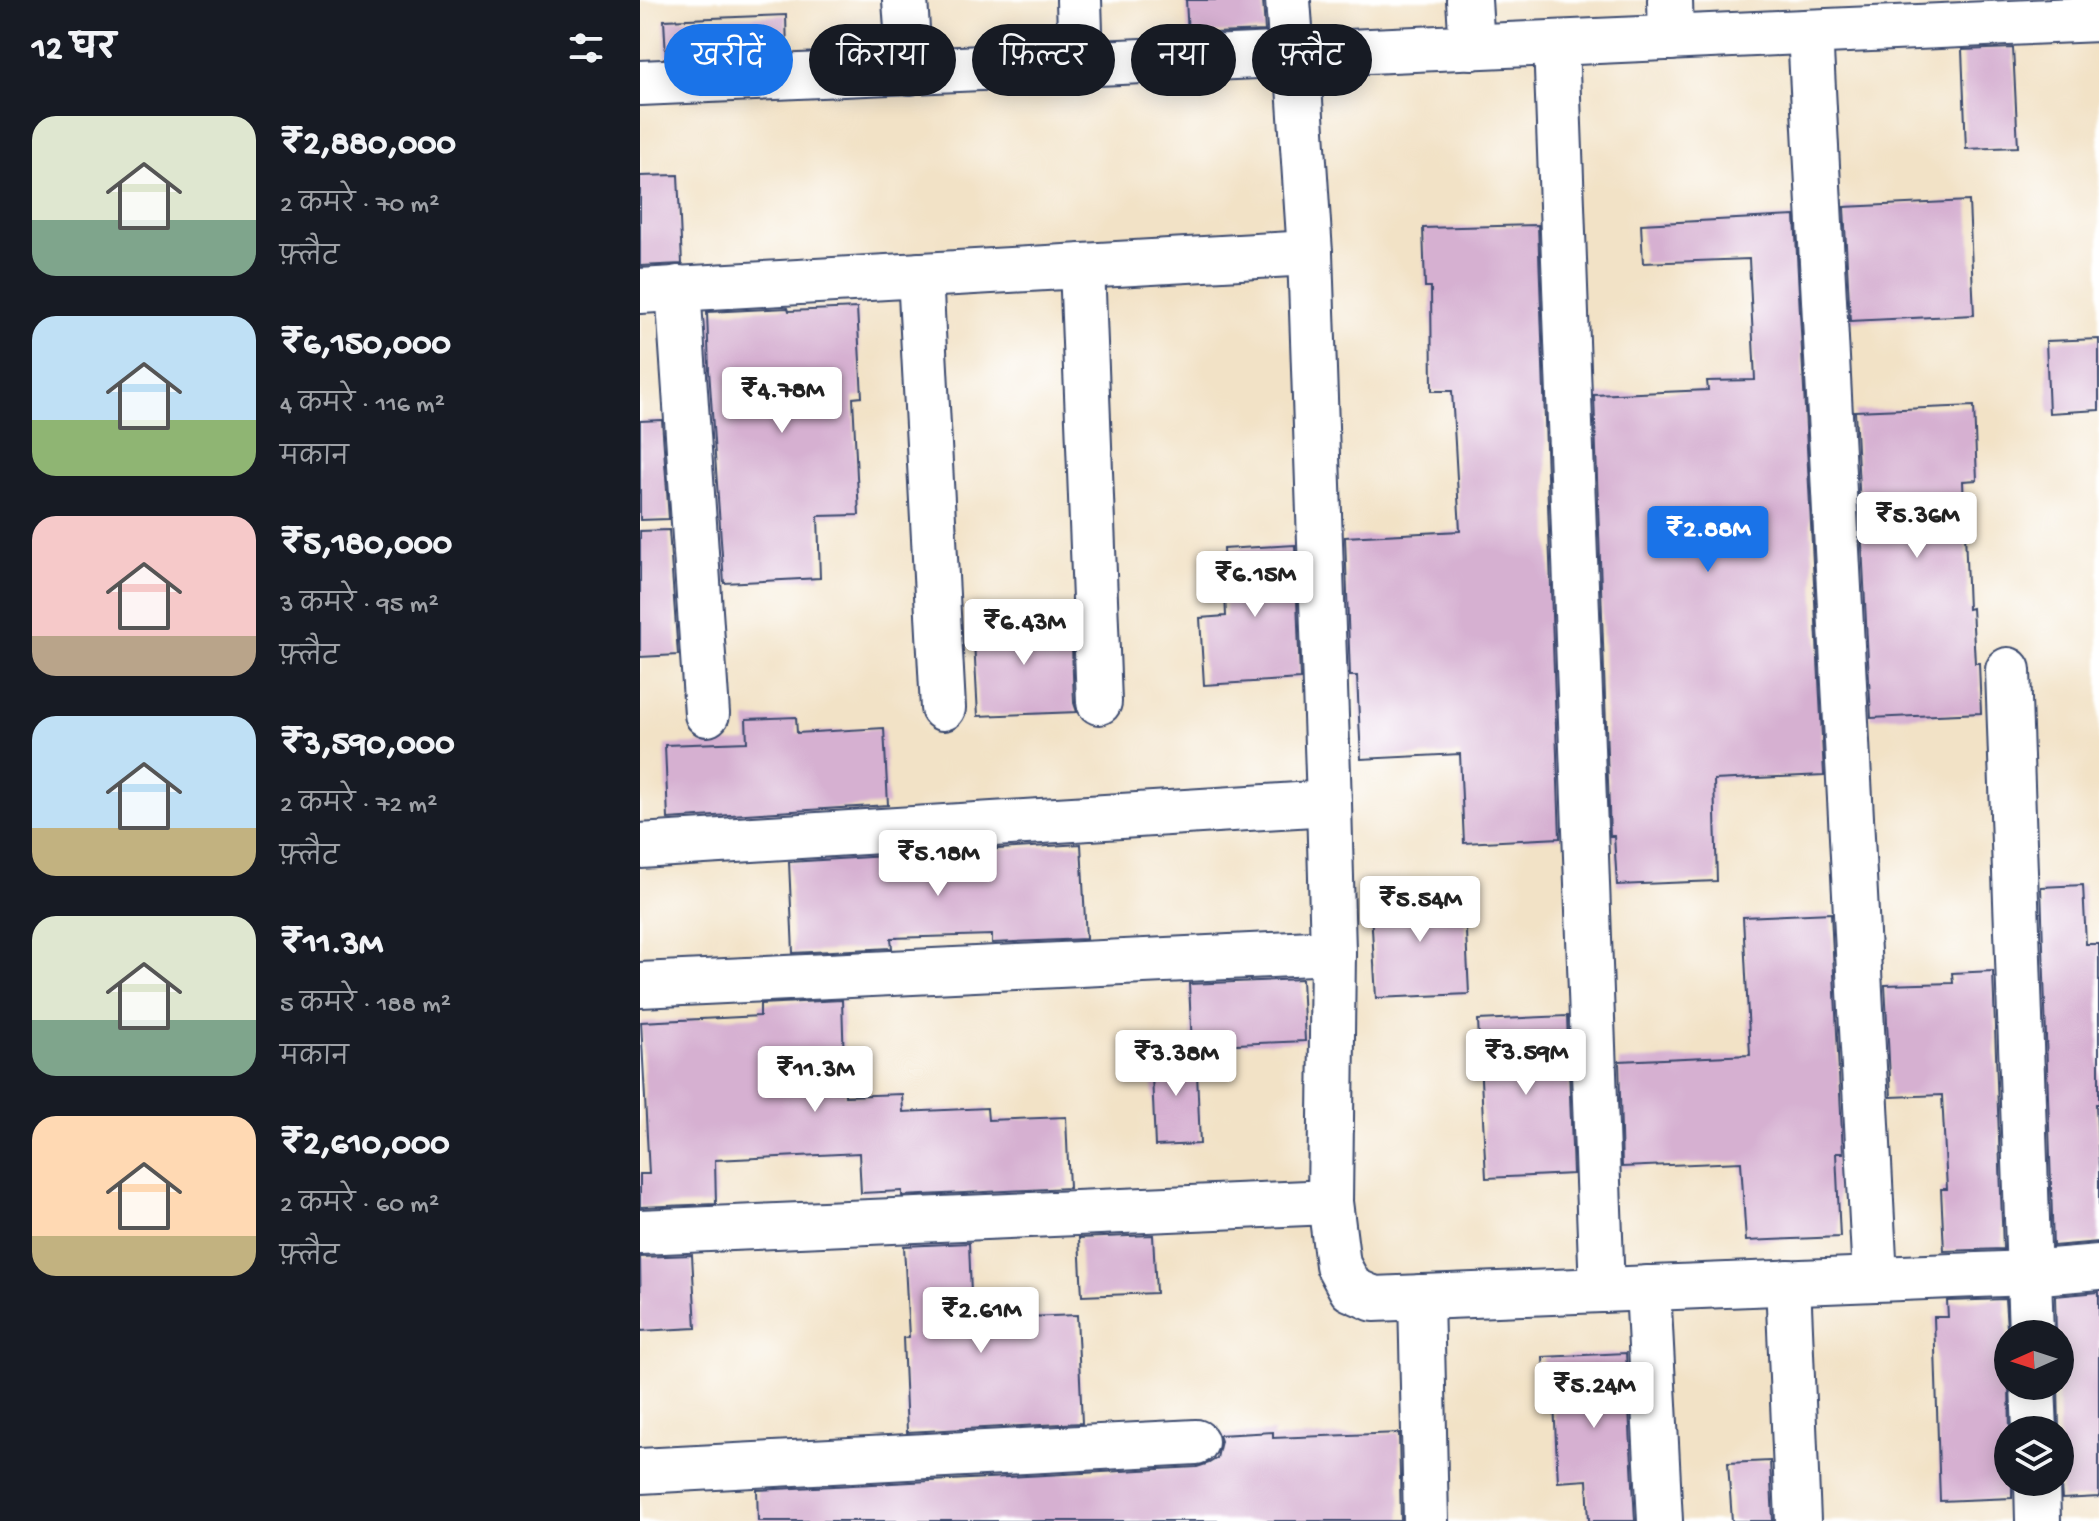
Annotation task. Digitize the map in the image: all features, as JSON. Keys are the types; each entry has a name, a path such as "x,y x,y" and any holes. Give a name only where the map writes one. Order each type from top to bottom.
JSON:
{"street":[{"path":"905,0 907,24"},
{"path":"1079,0 1080,24"},
{"path":"1288,0 1291,24"},
{"path":"1469,0 1472,47"},
{"path":"1372,51 1556,43 1670,19 1810,32 1853,15 2078,13"},
{"path":"1810,32 1875,1278"},
{"path":"1556,43 1602,1290"},
{"path":"1115,63 1252,57"},
{"path":"640,83 809,76"},
{"path":"1297,96 1310,253 1329,803 1333,952 1330,1202 1338,1265 1351,1289 1374,1299 2028,1273 2099,1267"},
{"path":"707,714 659,290 1310,253"},
{"path":"1082,266 1099,702"},
{"path":"920,275 943,708"},
{"path":"2008,670 2030,1320"},
{"path":"640,846 1329,803"},
{"path":"640,985 1333,952"},
{"path":"640,1232 1330,1202"},
{"path":"1788,1282 1798,1521"},
{"path":"1648,1288 1660,1521"},
{"path":"1421,1297 1426,1521"},
{"path":"640,1471 1196,1442"},
{"path":"2037,1496 2038,1521"}],"building":[{"path":"1186,0 1263,0 1265,24 1252,24 1252,32 1236,32 1236,24 1187,24"},
{"path":"786,15 786,24 664,24 664,20"},
{"path":"2013,48 2018,147 1966,149 1962,50"},
{"path":"678,175 682,264 640,266 640,176"},
{"path":"1969,201 1974,315 1850,321 1844,207"},
{"path":"1795,216 1824,775 1714,780 1717,881 1617,885 1614,836 1610,836 1594,395 1708,390 1707,381 1755,380 1749,259 1643,263 1641,224"},
{"path":"1538,225 1560,838 1464,843 1460,754 1361,759 1357,676 1350,676 1345,537 1460,531 1452,391 1432,391 1431,287 1425,287 1423,228"},
{"path":"788,308 789,311 857,308 862,397 853,398 859,515 818,516 820,578 724,583 707,312"},
{"path":"2099,339 2099,410 2049,413 2046,341"},
{"path":"1974,406 1977,480 1963,481 1968,609 1972,608 1975,663 1979,663 1981,713 1871,718 1855,411"},
{"path":"662,420 669,519 640,520 640,421"},
{"path":"669,530 678,655 640,657 640,531"},
{"path":"1295,545 1300,679 1204,685 1200,618 1226,616 1223,549"},
{"path":"1071,617 1074,703 1077,712 978,716 973,622"},
{"path":"796,717 797,733 884,728 888,805 668,819 665,745 747,742 746,719"},
{"path":"1081,844 1086,939 992,943 992,935 891,938 892,948 793,953 789,862"},
{"path":"2083,885 2086,944 2099,944 2099,1104 2096,1104 2099,1242 2053,1246 2041,887"},
{"path":"1464,890 1469,994 1376,998 1370,894"},
{"path":"1831,913 1843,1153 1836,1153 1840,1237 1746,1241 1741,1162 1622,1167 1619,1061 1750,1055 1743,917"},
{"path":"1993,971 2003,1249 1944,1251 1941,1189 1947,1189 1942,1095 1891,1097 1885,985 1953,983 1952,973"},
{"path":"1302,979 1305,1041 1192,1046 1189,984"},
{"path":"842,1000 845,1096 902,1094 903,1112 987,1108 988,1120 1066,1117 1069,1188 902,1196 902,1191 861,1193 859,1153 715,1160 716,1204 640,1207 640,1174 649,1174 641,1022 760,1016 760,1004"},
{"path":"1567,1016 1573,1174 1486,1178 1478,1020"},
{"path":"1196,1049 1200,1144 1155,1146 1151,1051"},
{"path":"1153,1235 1156,1293 1082,1296 1079,1238"},
{"path":"969,1243 972,1319 1077,1315 1082,1423 907,1432 903,1338 909,1337 904,1246"},
{"path":"692,1255 696,1328 641,1331 640,1257"},
{"path":"2099,1292 2099,1497 2062,1499 2062,1496 2074,1496 2074,1416 2059,1416 2058,1400 2074,1400 2074,1320 2056,1320 2055,1296"},
{"path":"2005,1299 2006,1320 1994,1320 1994,1400 2009,1400 2010,1416 1994,1416 1994,1496 2012,1498 1940,1501 1934,1317 1948,1317 1947,1301"},
{"path":"1626,1353 1635,1521 1589,1521 1587,1480 1558,1482 1554,1403 1545,1404 1543,1357"},
{"path":"1273,1432 1273,1438 1399,1433 1401,1521 758,1521 757,1490 1197,1467 1217,1458 1221,1441 1219,1435"},
{"path":"1770,1461 1773,1521 1732,1521 1728,1463"}]}
